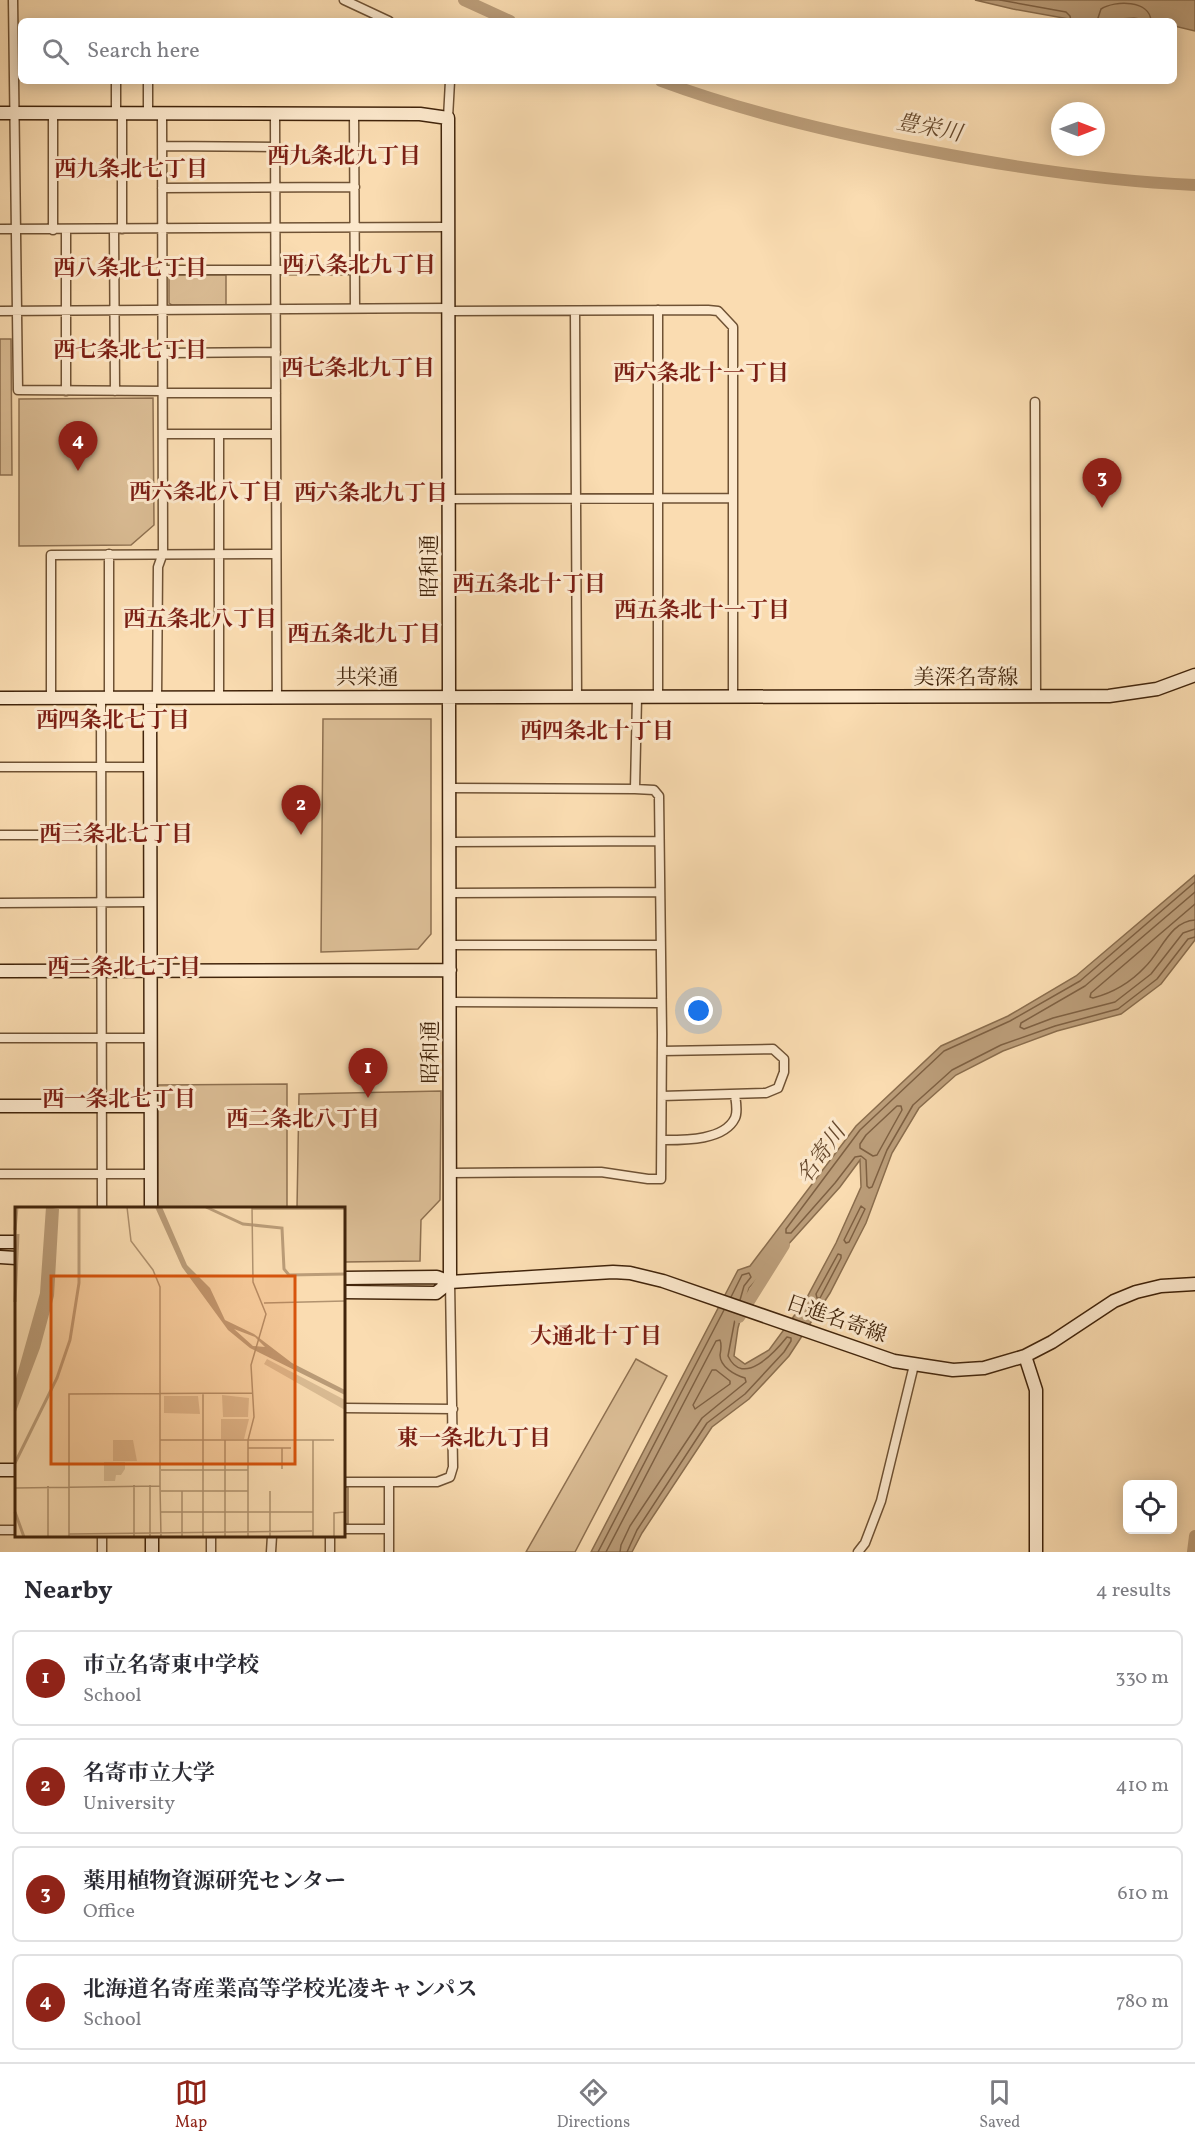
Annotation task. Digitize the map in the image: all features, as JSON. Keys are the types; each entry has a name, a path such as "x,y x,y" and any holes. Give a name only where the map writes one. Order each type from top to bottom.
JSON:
{"street":[{"path":"13,0 18,390 276,393"},
{"path":"344,0 383,18"},
{"path":"116,84 119,114 115,311 116,391"},
{"path":"148,84 148,114"},
{"path":"0,113 354,113 420,114 448,117 450,84"},
{"path":"53,113 53,230"},
{"path":"354,113 355,308"},
{"path":"151,1207 151,767 158,567 163,553 162,114"},
{"path":"275,114 277,698"},
{"name":"昭和通","path":"448,117 450,1282"},
{"path":"162,146 276,147"},
{"path":"162,188 355,187"},
{"path":"0,229 447,227"},
{"path":"66,230 66,391"},
{"path":"162,270 355,270"},
{"path":"0,311 276,311 300,308 718,311 733,327 734,698"},
{"path":"658,310 658,697"},
{"path":"575,311 577,698"},
{"path":"163,354 276,352"},
{"path":"1035,402 1036,697"},
{"path":"162,434 276,434"},
{"path":"219,434 219,698"},
{"path":"449,499 733,498"},
{"path":"102,1207 101,768 109,554"},
{"path":"51,698 51,555 276,554"},
{"name":"美深名寄線","path":"734,698 1109,696 1132,694 1171,685 1195,675"},
{"path":"635,789 637,698"},
{"name":"共栄通","path":"0,699 734,698"},
{"path":"0,767 151,767"},
{"path":"449,788 635,789 654,790 659,796 662,1051 661,1179 602,1172 451,1173"},
{"path":"0,835 150,835"},
{"path":"449,843 659,841"},
{"path":"450,893 660,892"},
{"path":"0,903 151,902"},
{"path":"450,945 660,945"},
{"path":"0,971 450,970"},
{"path":"450,1002 661,1003"},
{"path":"0,1038 151,1038"},
{"path":"662,1051 773,1049 784,1059 784,1072 778,1089 766,1093 662,1096"},
{"path":"662,1140 700,1139 729,1127 736,1116 735,1095"},
{"path":"0,1106 151,1106"},
{"path":"0,1174 151,1174"},
{"path":"0,1257 15,1258"},
{"name":"日進名寄線","path":"345,1278 437,1277 450,1282 630,1273 663,1281 881,1356 942,1370 966,1370 1001,1365 1052,1342 1114,1300 1161,1286 1195,1284"},
{"path":"345,1482 437,1482 450,1477 453,1467 453,1409 450,1282"},
{"name":"日進名寄線","path":"345,1292 436,1293 450,1282"},
{"path":"1025,1356 1036,1390 1036,1552"},
{"path":"858,1552 865,1543 881,1501 914,1365"},
{"path":"345,1408 453,1409"},
{"path":"389,1482 389,1552"},
{"path":"345,1529 389,1529"},
{"path":"271,1552 272,1537"}],"shaded area":[{"path":"172,275 226,275 226,305 172,305 169,303 169,279"},
{"path":"0,339 11,339 12,475 0,475"},
{"path":"153,398 154,525 131,545 19,546 19,399"},
{"path":"323,719 431,719 431,934 418,949 321,952"},
{"path":"287,1084 287,1207 158,1207 158,1085"},
{"path":"441,1091 440,1200 421,1220 420,1261 345,1262 345,1207 297,1207 299,1094"},
{"path":"636,1359 667,1376 575,1552 526,1552"},
{"path":"345,1487 348,1487 348,1524 345,1524"}],"water":[{"path":"975,0 1195,0 1195,31 1177,27 1177,18 1063,18"},
{"path":"1195,875 1195,940 1161,984 1121,1014 1057,1031 1003,1051 956,1075 919,1108 892,1153 866,1223 830,1293 789,1356 749,1399 712,1427 642,1533 632,1552 591,1552 738,1270 750,1266 856,1126 941,1046 1008,1016 1076,976","holes":["860,1160 861,1187 836,1243 805,1301 769,1350 745,1364 734,1356 738,1328 749,1288 840,1187"]}],"waterway":[{"name":"豊栄川","path":"464,0 503,18"},
{"name":"豊栄川","path":"670,84 760,113 895,144 1061,173 1195,185"},
{"name":"名寄川","path":"739,1317 784,1245"},
{"path":"1193,1552 1195,1536"}],"place":[{"name":"北海道名寄産業高等学校光凌キャンパス","path":"78,471"},
{"name":"薬用植物資源研究センター","path":"1102,508"},
{"name":"名寄市立大学","path":"301,835"},
{"name":"市立名寄東中学校","path":"368,1098"}],"district":[{"name":"西九条北九丁目","path":"344,157"},
{"name":"西九条北七丁目","path":"131,170"},
{"name":"西八条北九丁目","path":"359,266"},
{"name":"西八条北七丁目","path":"130,269"},
{"name":"西七条北七丁目","path":"130,351"},
{"name":"西七条北九丁目","path":"358,369"},
{"name":"西六条北十一丁目","path":"701,374"},
{"name":"西六条北八丁目","path":"206,493"},
{"name":"西六条北九丁目","path":"371,494"},
{"name":"西五条北十丁目","path":"529,585"},
{"name":"西五条北十一丁目","path":"702,611"},
{"name":"西五条北八丁目","path":"200,620"},
{"name":"西五条北九丁目","path":"364,635"},
{"name":"西四条北七丁目","path":"113,721"},
{"name":"西四条北十丁目","path":"597,732"},
{"name":"西三条北七丁目","path":"116,835"},
{"name":"西二条北七丁目","path":"124,968"},
{"name":"西一条北七丁目","path":"119,1100"},
{"name":"西二条北八丁目","path":"303,1120"},
{"name":"大通北十丁目","path":"596,1337"},
{"name":"東一条北九丁目","path":"474,1439"}]}
